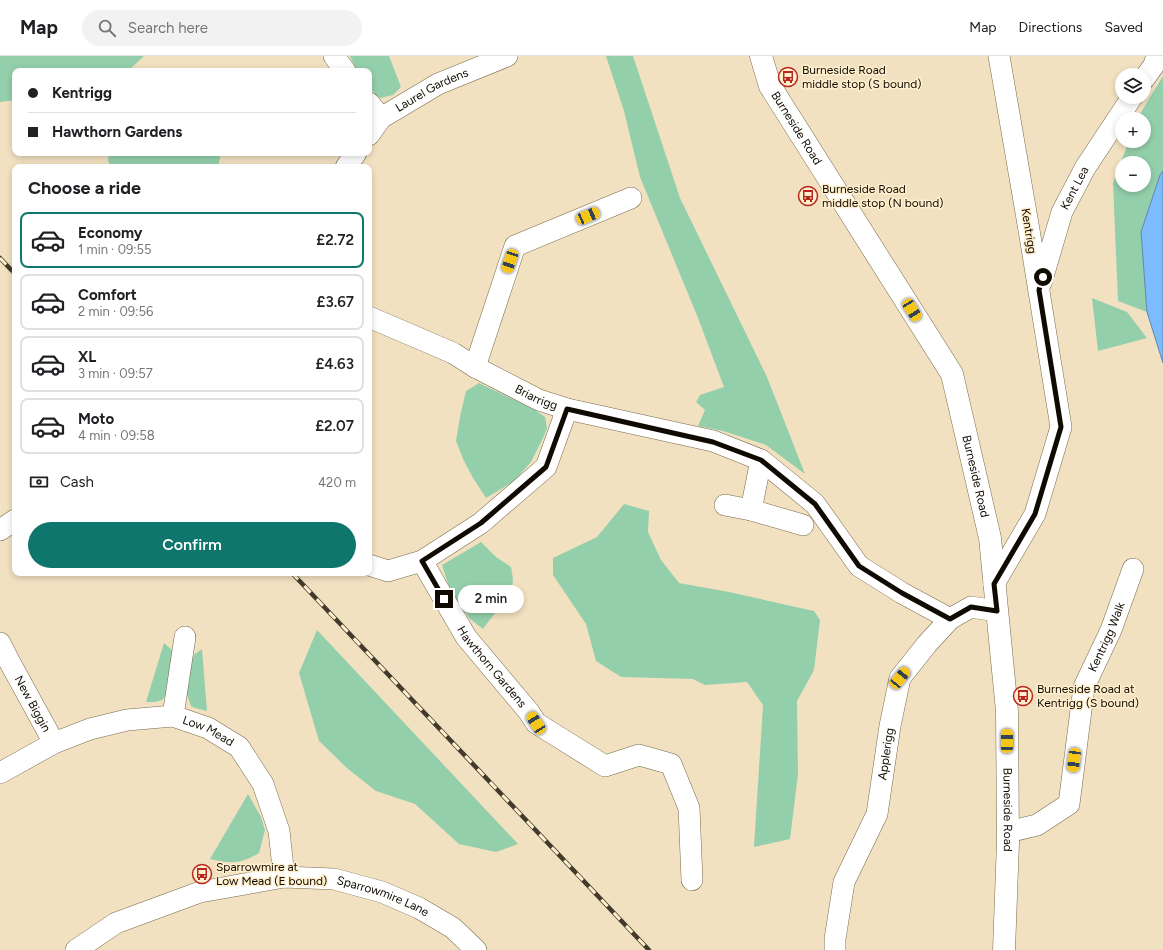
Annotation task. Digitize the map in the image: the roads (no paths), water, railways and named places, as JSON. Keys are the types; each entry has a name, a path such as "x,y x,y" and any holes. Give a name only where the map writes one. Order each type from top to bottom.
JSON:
{"street":[{"path":"334,56 343,68"},
{"name":"Laurel Gardens","path":"373,119 438,84 506,56"},
{"name":"Burneside Road","path":"762,56 770,86 952,374 990,538 1007,711 1008,832 1004,950"},
{"name":"Kentrigg","path":"994,584 1035,514 1061,427 999,56"},
{"path":"1151,69 1157,56"},
{"name":"Kent Lea","path":"1039,290 1062,212 1085,168 1127,104"},
{"path":"475,366 515,246 631,198"},
{"name":"Briarrigg","path":"372,318 453,353 539,400 567,409 713,442 761,460 815,504 859,566 902,593 950,619"},
{"path":"372,566 388,571 422,561 481,523 546,467 567,409"},
{"path":"751,510 761,460"},
{"path":"725,505 751,510 803,525"},
{"path":"0,530 12,522"},
{"name":"Hawthorn Gardens","path":"422,561 466,637 529,712 536,723 605,766 639,755 671,764 689,808 692,880"},
{"name":"Kentrigg Walk","path":"1008,832 1036,825 1069,804 1084,687 1111,630 1134,569"},
{"name":"Applerigg","path":"835,950 835,939 844,882 877,814 890,726 900,678 927,644 950,619 971,607 997,611"},
{"path":"173,716 185,637"},
{"name":"New Biggin","path":"0,646 54,743"},
{"name":"Low Mead","path":"0,773 54,743 90,729 127,720 173,716 208,728 239,747 263,784 279,831 284,877"},
{"name":"Sparrowmire Lane","path":"76,950 116,923 200,892 284,877 334,879 382,892 419,908 453,928 476,950"}],"water":[{"path":"1163,171 1163,363 1147,312 1141,232 1160,175"}],"railway":[{"path":"0,258 12,271"},
{"path":"295,576 649,950"}],"place":[{"name":"Burneside Road middle stop (S bound)","path":"788,77"},
{"name":"Burneside Road middle stop (N bound)","path":"808,196"},
{"name":"Burneside Road at Kentrigg (S bound)","path":"1023,696"},
{"name":"Sparrowmire at Low Mead (E bound)","path":"202,874"}]}
